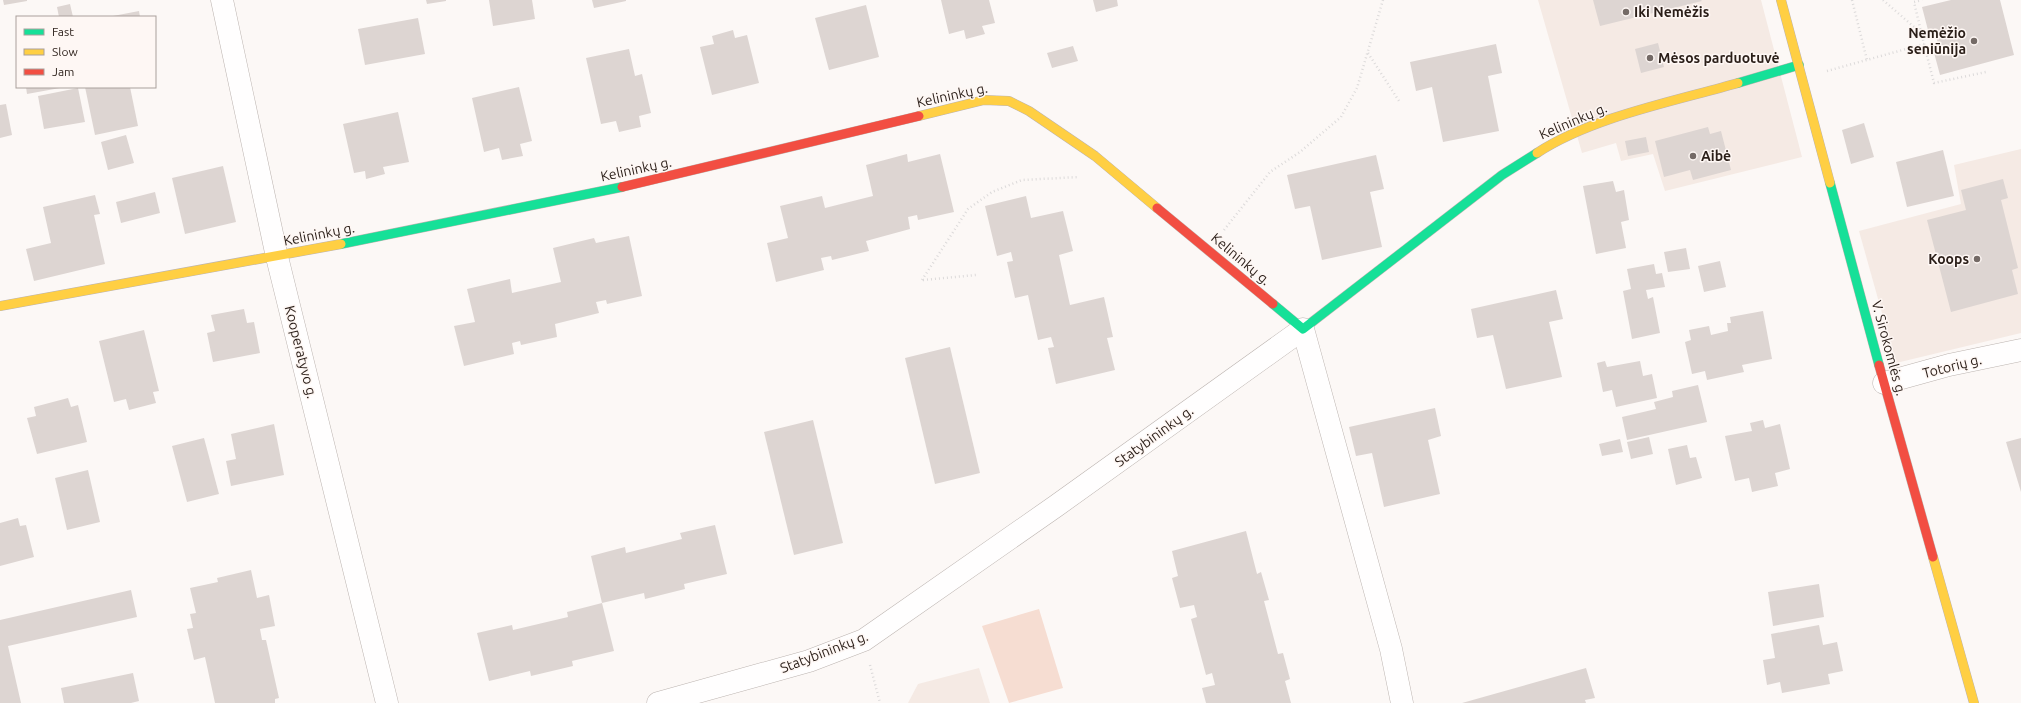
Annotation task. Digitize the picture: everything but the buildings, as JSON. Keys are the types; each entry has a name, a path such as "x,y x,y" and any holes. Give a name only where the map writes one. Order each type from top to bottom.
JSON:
{"street":[{"name":"Kooperatyvo g.","path":"222,0 277,257 387,703"},
{"name":"V. Sirokomlės g.","path":"1781,0 1884,383 1974,703"},
{"name":"Kelininkų g.","path":"0,306 277,257 658,180 984,100 1009,101 1030,111 1105,165 1303,330 1502,175 1552,143 1605,121 1799,65"},
{"name":"Statybininkų g.","path":"658,703 809,661 864,640 1050,511 1303,330"},
{"path":"1303,330 1391,649 1402,703"},
{"name":"Totorių g.","path":"1884,383 1950,365 2021,350"}],"path":[{"path":"1208,250 1270,172 1300,152 1341,117 1357,88 1383,0"},
{"path":"1852,0 1867,60"},
{"path":"1883,0 1921,33"},
{"path":"1922,0 1914,2 1934,83 1986,72"},
{"path":"1802,78 1924,44"},
{"path":"1367,52 1399,101"},
{"path":"976,275 922,280 968,209 992,192 1022,180 1091,177 1105,165"},
{"path":"864,640 880,703"}],"shaded area":[{"path":"1538,0 1761,0 1802,157 1665,191 1653,154 1621,161 1616,143 1582,153"},
{"path":"2021,149 2021,333 1896,363 1859,231 1961,204 1954,165"},
{"path":"1039,609 1063,688 1009,703 982,626"},
{"path":"979,668 990,703 908,703 918,684"}],"traffic: fast":[{"path":"1738,83 1799,65"},
{"path":"1273,304 1303,329 1502,175 1537,153"},
{"path":"1830,183 1879,365"},
{"path":"341,244 622,187"}],"traffic: slow":[{"path":"1781,0 1830,183"},
{"path":"1537,153 1559,140 1608,120 1634,111 1738,83"},
{"path":"919,116 984,100 1009,101 1029,111 1095,156 1157,208"},
{"path":"0,306 341,244"},
{"path":"1933,557 1974,703"}],"traffic: jam":[{"path":"622,187 919,116"},
{"path":"1157,208 1273,304"},
{"path":"1879,365 1933,557"}],"place":[{"name":"Iki Nemėžis","path":"1626,12"},
{"name":"Nemėžio seniūnija","path":"1974,41"},
{"name":"Mėsos parduotuvė","path":"1650,58"},
{"name":"Aibė","path":"1693,156"},
{"name":"Koops","path":"1977,259"}]}
